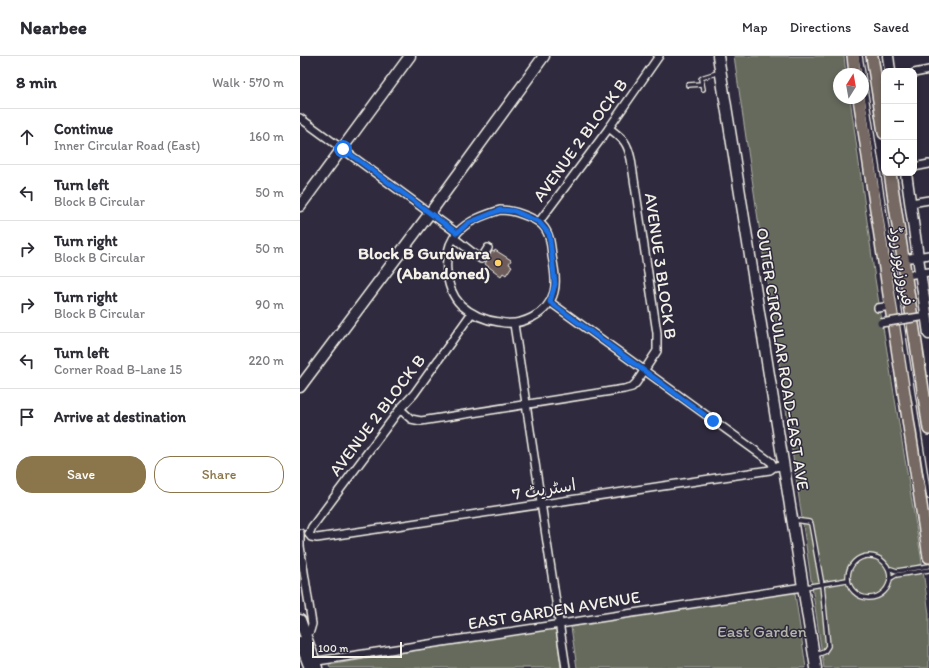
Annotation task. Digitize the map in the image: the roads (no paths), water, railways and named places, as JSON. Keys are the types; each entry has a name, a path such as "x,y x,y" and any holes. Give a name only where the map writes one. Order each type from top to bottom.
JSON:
{"main road":[{"path":"853,56 854,68"},
{"path":"872,56 881,114"},
{"name":"فیروزپور روڈ","path":"860,104 929,557"},
{"name":"فیروزپور روڈ","path":"890,176 906,275 921,331 929,429"}],"street":[{"path":"300,206 402,56"},
{"path":"300,196 410,56"},
{"path":"300,387 430,213 544,56"},
{"name":"AVENUE 2 BLOCK B","path":"539,222 609,128 659,56"},
{"name":"OUTER CIRCULAR ROAD-EAST AVE","path":"718,56 779,467 793,520 816,668"},
{"path":"888,56 890,68"},
{"path":"917,72 929,70"},
{"path":"300,118 430,213 481,259 488,248"},
{"name":"AVENUE 3 BLOCK B","path":"400,409 411,419 421,421 624,389 632,387 636,383 657,351 658,344 631,159 624,140 609,128"},
{"path":"917,166 929,164"},
{"path":"906,176 918,257 925,272 921,331"},
{"path":"911,203 929,200"},
{"path":"500,210 514,211 539,222 549,234 555,284 550,302 544,310 532,317 514,324 490,321 471,314 454,296 447,274 448,254 455,236 474,220 500,210"},
{"path":"904,259 929,255"},
{"path":"906,275 925,272"},
{"path":"550,302 770,462 779,467"},
{"path":"878,308 891,306"},
{"name":"AVENUE 2 BLOCK B","path":"309,534 309,531 400,409 414,394 471,314"},
{"path":"881,323 920,317"},
{"path":"514,324 566,668"},
{"name":"اسٹریٹ 7","path":"309,534 311,537 317,538 770,470 779,467"},
{"path":"303,637 310,631 312,624 300,546 301,535 309,534"},
{"name":"EAST GARDEN AVENUE","path":"313,665 559,624 804,587"},
{"path":"300,620 303,637 313,665"}],"lane":[{"path":"860,56 862,68"},
{"path":"703,89 701,79 721,72"},
{"path":"688,85 702,84"},
{"path":"868,104 929,497"},
{"path":"793,520 800,520 812,524 822,585 828,646 824,652 814,655"},
{"path":"929,566 897,570 890,568 880,558 866,556 854,562 850,567 847,580 856,594 870,598 885,591 891,578 896,574 929,570"},
{"path":"890,568 891,578"},
{"path":"804,587 847,580"}],"place":[{"name":"Block B Gurdwara (Abandoned)","path":"498,263"}],"park label":[{"name":"East Garden","path":"762,631"}]}
